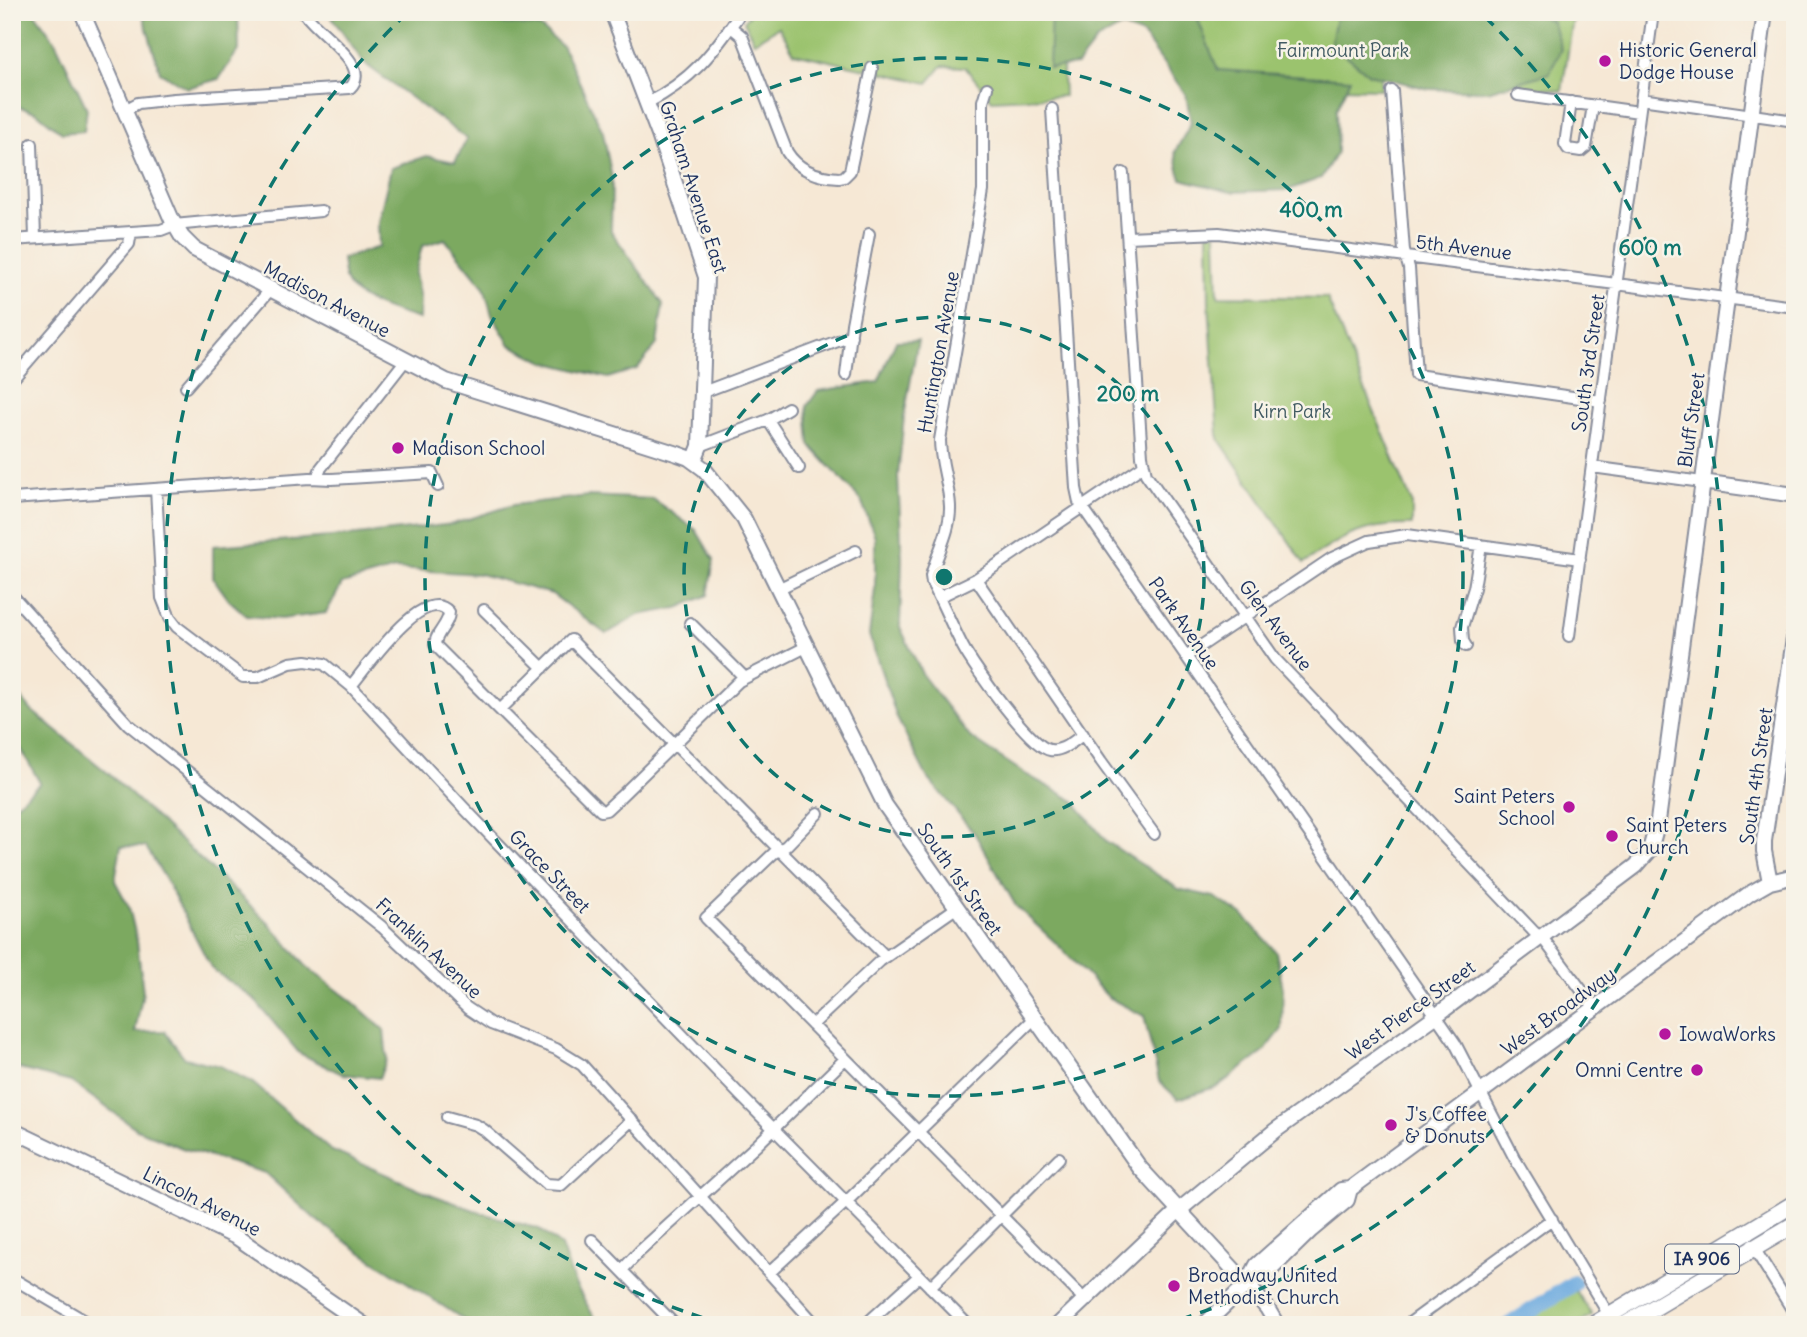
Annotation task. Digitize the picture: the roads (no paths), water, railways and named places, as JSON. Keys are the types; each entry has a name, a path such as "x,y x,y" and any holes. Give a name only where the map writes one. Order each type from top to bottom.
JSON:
{"main road":[{"name":"Madison Avenue","path":"82,12 174,225 194,249 446,381 694,461"},
{"name":"Graham Avenue East","path":"612,12 647,103 706,277 700,446 694,461"},
{"name":"Bluff Street","path":"1656,833 1765,12"},
{"path":"679,454 689,453 700,446"},
{"name":"South 1st Street","path":"694,461 704,469 744,519 885,805 1140,1168 1247,1284 1277,1325"},
{"path":"1702,482 1795,495"},
{"name":"South 4th Street","path":"1770,882 1763,851 1764,841 1792,681 1795,632"},
{"name":"West Pierce Street","path":"1058,1325 1178,1211 1276,1130 1437,1015 1643,859 1650,850 1656,833"},
{"name":"West Broadway","path":"1204,1325 1247,1284 1257,1265 1340,1190 1350,1189 1749,894 1770,882 1795,876"},
{"name":"Lincoln Avenue","path":"12,1130 238,1238 364,1325"},
{"name":"IA 906","path":"1593,1325 1612,1320 1795,1203"},
{"name":"IA 906","path":"1625,1325 1795,1224"}],"street":[{"path":"125,110 138,103 174,99 350,88 356,82 354,67 331,40 309,21 304,12"},
{"path":"647,103 684,82 710,55 741,12"},
{"name":"South 3rd Street","path":"1569,636 1653,12"},
{"path":"731,27 741,36 790,158 813,173 839,178 850,171 872,68"},
{"name":"Huntington Avenue","path":"987,88 983,101 983,190 940,440 950,506 947,532 931,576 964,649 1007,710 1038,744 1045,750 1053,751 1083,734"},
{"path":"1392,91 1416,375 1601,401"},
{"path":"1518,95 1639,112"},
{"path":"1641,99 1795,121"},
{"path":"1571,102 1565,144 1568,149 1581,151 1586,147 1592,106"},
{"name":"Park Avenue","path":"1052,109 1076,488 1082,507 1437,1015 1471,1069 1480,1092 1515,1158 1612,1320"},
{"path":"32,144 35,238"},
{"name":"Glen Avenue","path":"1123,173 1143,466 1284,669 1539,937 1595,1008"},
{"path":"12,240 161,230 174,225 321,211"},
{"path":"12,380 129,244 131,232"},
{"name":"5th Avenue","path":"1128,237 1219,233 1795,307"},
{"path":"846,375 869,234"},
{"path":"186,387 270,290"},
{"path":"703,393 851,336"},
{"path":"317,478 321,468 405,361"},
{"path":"700,446 768,420 788,408"},
{"path":"768,420 799,468"},
{"path":"939,597 976,579 1143,466"},
{"path":"1592,467 1702,482"},
{"path":"12,499 317,478 432,473 438,486"},
{"name":"Grace Street","path":"156,489 162,598 177,627 243,677 258,677 290,663 306,661 324,664 351,686 464,808 773,1129 968,1325"},
{"path":"1186,656 1332,558 1369,541 1407,536 1580,559"},
{"path":"1466,646 1462,627 1472,598 1481,545"},
{"path":"778,589 856,551"},
{"path":"976,579 1154,834"},
{"name":"Franklin Avenue","path":"12,594 128,724 382,928 467,1008 491,1024 571,1056 582,1065 816,1325"},
{"path":"351,686 411,616 425,607 440,605 449,612 435,645 601,811 606,810 745,678 806,647"},
{"path":"484,610 543,668"},
{"path":"690,623 745,678"},
{"path":"500,710 571,640 886,957"},
{"path":"818,813 706,918 1084,1299"},
{"path":"812,1025 886,957 956,908"},
{"path":"769,1273 846,1202 1034,1018"},
{"path":"622,1270 845,1059"},
{"path":"447,1117 476,1125 546,1184 561,1185 632,1120"},
{"path":"930,1287 1059,1158"},
{"path":"1407,1325 1552,1219"},
{"path":"1745,1233 1795,1314"},
{"path":"592,1240 676,1325"},
{"path":"865,1325 919,1276"},
{"path":"12,1278 92,1325"}],"waterway":[{"path":"1509,1325 1574,1283"}],"place":[{"name":"Historic General Dodge House","path":"1605,61"},
{"name":"Madison School","path":"398,448"},
{"name":"Saint Peters School","path":"1569,807"},
{"name":"Saint Peters Church","path":"1612,836"},
{"name":"IowaWorks","path":"1665,1034"},
{"name":"Omni Centre","path":"1697,1070"},
{"name":"J's Coffee & Donuts","path":"1391,1125"},
{"name":"Broadway United Methodist Church","path":"1174,1286"}],"park label":[{"name":"Fairmount Park","path":"1343,50"},
{"name":"Kirn Park","path":"1292,411"}]}
